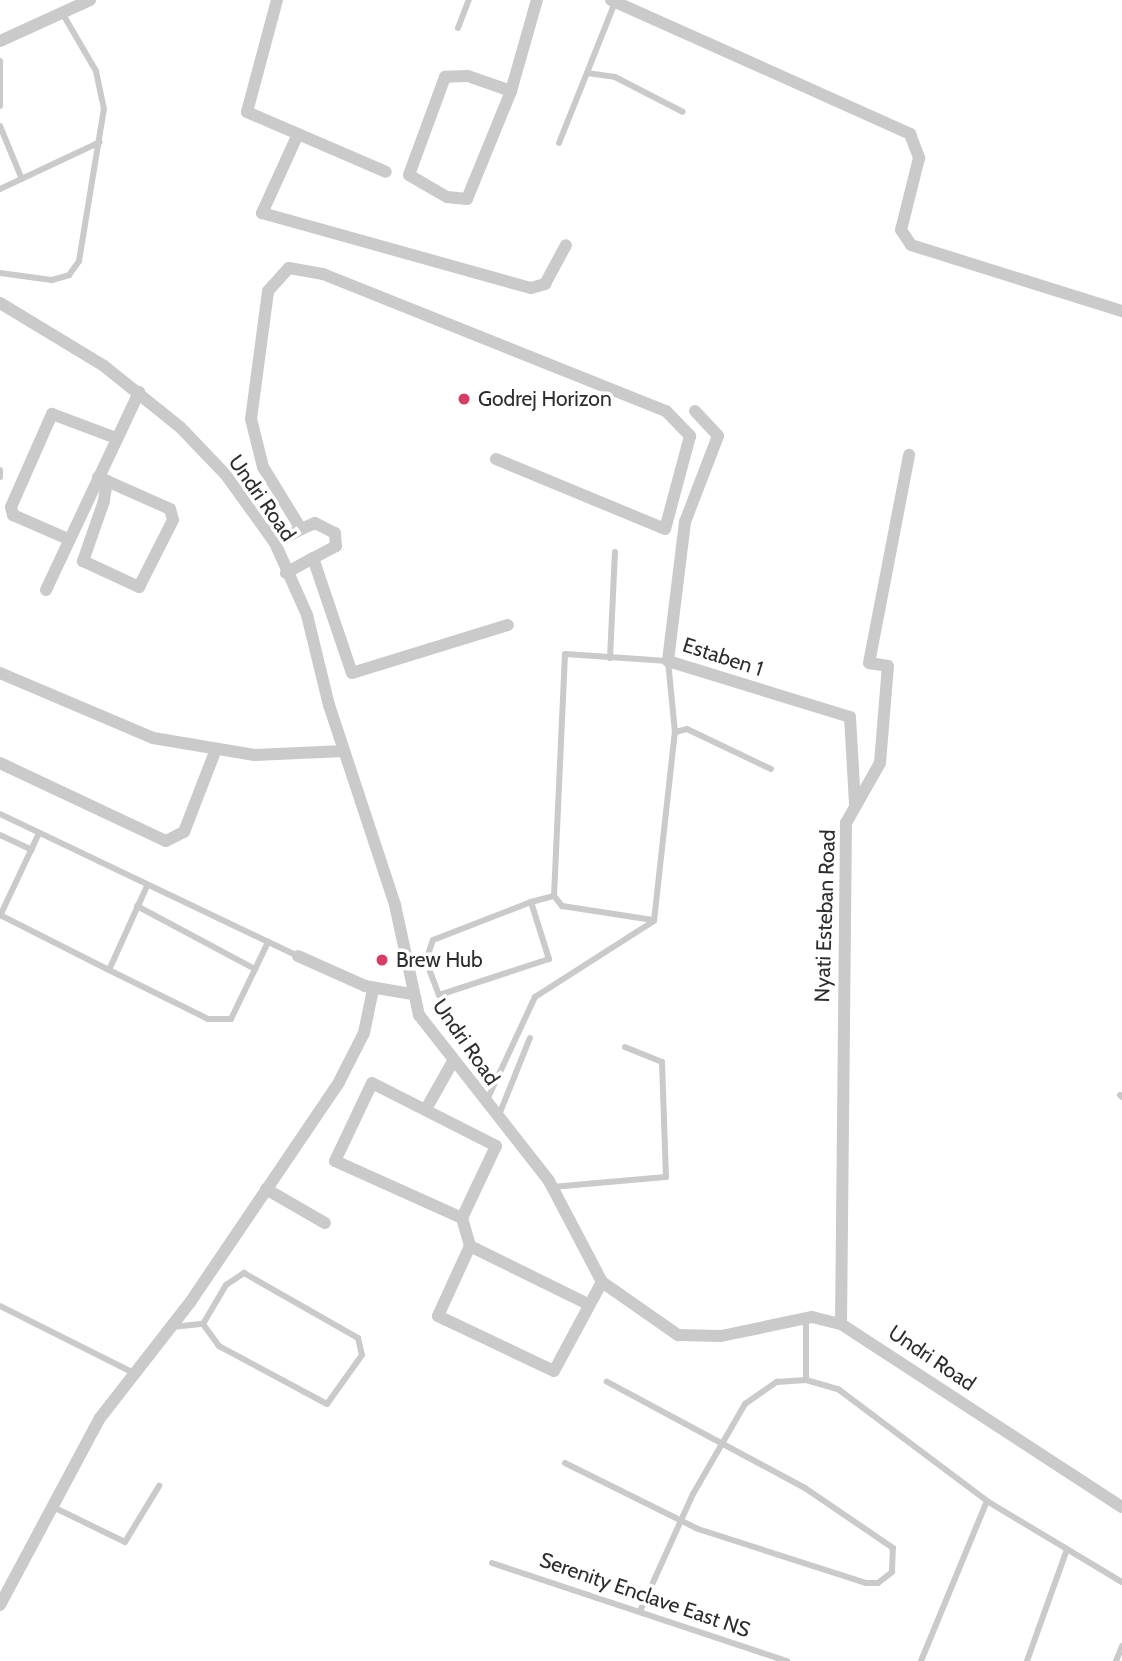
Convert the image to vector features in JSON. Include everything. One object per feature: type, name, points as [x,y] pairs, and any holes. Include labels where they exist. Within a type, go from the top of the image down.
[{"type":"street","points":[[0,41],[64,16],[90,0]]},
{"type":"street","points":[[277,0],[247,112],[386,172]]},
{"type":"street","points":[[511,91],[468,76],[445,77],[410,175],[447,197],[467,199],[511,91],[537,0]]},
{"type":"street","points":[[613,1],[910,134],[919,158],[901,230],[911,246],[1122,311]]},
{"type":"street","points":[[298,134],[262,213],[531,288],[545,284],[566,245]]},
{"type":"street","points":[[301,529],[262,467],[251,419],[268,291],[289,268],[323,274],[666,411],[690,436],[665,529],[496,459]]},
{"type":"street","name":"Undri Road","points":[[0,303],[139,392],[226,475],[275,543],[286,573],[307,615],[344,751],[395,905],[412,995],[453,1061],[552,1187],[602,1282],[678,1335],[721,1336],[806,1318],[841,1324],[1122,1507]]},
{"type":"street","points":[[102,479],[170,509],[173,520],[139,587],[81,555],[102,479],[116,438],[139,392]]},
{"type":"street","name":"Estaben 1","points":[[695,411],[718,436],[685,522],[668,661],[850,717],[854,809]]},
{"type":"street","points":[[68,539],[13,515],[12,507],[52,414],[116,438]]},
{"type":"street","name":"Nyati Esteban Road","points":[[841,1324],[846,823],[880,763],[888,666],[869,663],[909,455]]},
{"type":"street","points":[[46,590],[68,539],[102,479]]},
{"type":"street","points":[[275,543],[315,523],[335,533],[336,546],[286,573]]},
{"type":"street","points":[[313,558],[352,673],[508,625]]},
{"type":"street","points":[[0,673],[153,738],[284,757],[344,751]]},
{"type":"street","points":[[0,763],[166,841],[184,832],[216,749]]},
{"type":"street","points":[[298,956],[373,989],[412,995]]},
{"type":"street","points":[[0,1605],[51,1506],[132,1372],[170,1327],[339,1082],[364,1033],[373,989]]},
{"type":"street","points":[[426,1110],[453,1061]]},
{"type":"street","points":[[462,1218],[335,1161],[372,1083],[496,1146],[462,1218],[470,1246],[438,1316],[554,1371],[602,1282]]},
{"type":"street","points":[[266,1189],[325,1223]]},
{"type":"street","points":[[470,1246],[588,1304]]},
{"type":"lane","points":[[458,29],[469,0]]},
{"type":"lane","points":[[559,143],[613,1]]},
{"type":"lane","points":[[0,273],[52,280],[75,269],[100,142],[103,88],[64,16]]},
{"type":"lane","points":[[0,61],[0,106]]},
{"type":"lane","points":[[587,73],[615,77],[682,112]]},
{"type":"lane","points":[[0,125],[21,177]]},
{"type":"lane","points":[[0,189],[100,142]]},
{"type":"lane","points":[[0,470],[0,477]]},
{"type":"lane","points":[[610,658],[615,552]]},
{"type":"lane","points":[[565,654],[668,661],[676,732],[654,920],[562,906],[554,896],[565,654]]},
{"type":"lane","points":[[676,732],[687,729],[771,769]]},
{"type":"lane","points":[[0,814],[298,956]]},
{"type":"lane","points":[[39,833],[0,916],[109,971],[224,1022],[268,942]]},
{"type":"lane","points":[[0,835],[32,850]]},
{"type":"lane","points":[[109,971],[147,886]]},
{"type":"lane","points":[[531,902],[549,959],[439,995],[426,961],[433,940],[531,902],[554,896]]},
{"type":"lane","points":[[137,906],[255,969]]},
{"type":"lane","points":[[486,1103],[535,997],[654,920]]},
{"type":"lane","points":[[498,1116],[530,1038]]},
{"type":"lane","points":[[552,1187],[666,1177],[662,1062],[625,1047]]},
{"type":"lane","points":[[244,1273],[358,1338],[362,1355],[327,1404],[219,1346],[203,1324],[226,1285],[244,1273]]},
{"type":"lane","points":[[0,1306],[132,1372]]},
{"type":"lane","points":[[806,1318],[806,1380]]},
{"type":"lane","points":[[170,1327],[203,1324]]},
{"type":"lane","points":[[641,1609],[722,1439],[745,1404],[777,1382],[806,1380],[838,1390],[987,1501],[1122,1582]]},
{"type":"lane","points":[[565,1463],[681,1522],[866,1583],[878,1583],[892,1572],[893,1548],[722,1439],[607,1382]]},
{"type":"lane","points":[[51,1506],[125,1542],[159,1486]]},
{"type":"lane","points":[[921,1661],[987,1501]]},
{"type":"lane","points":[[1027,1661],[1067,1549]]},
{"type":"lane","name":"Serenity Enclave East NS","points":[[492,1563],[641,1609],[787,1661]]},
{"type":"lane","points":[[1116,1661],[1122,1646]]},
{"type":"place","name":"Godrej Horizon","points":[[464,399]]},
{"type":"place","name":"Brew Hub","points":[[382,960]]}]
